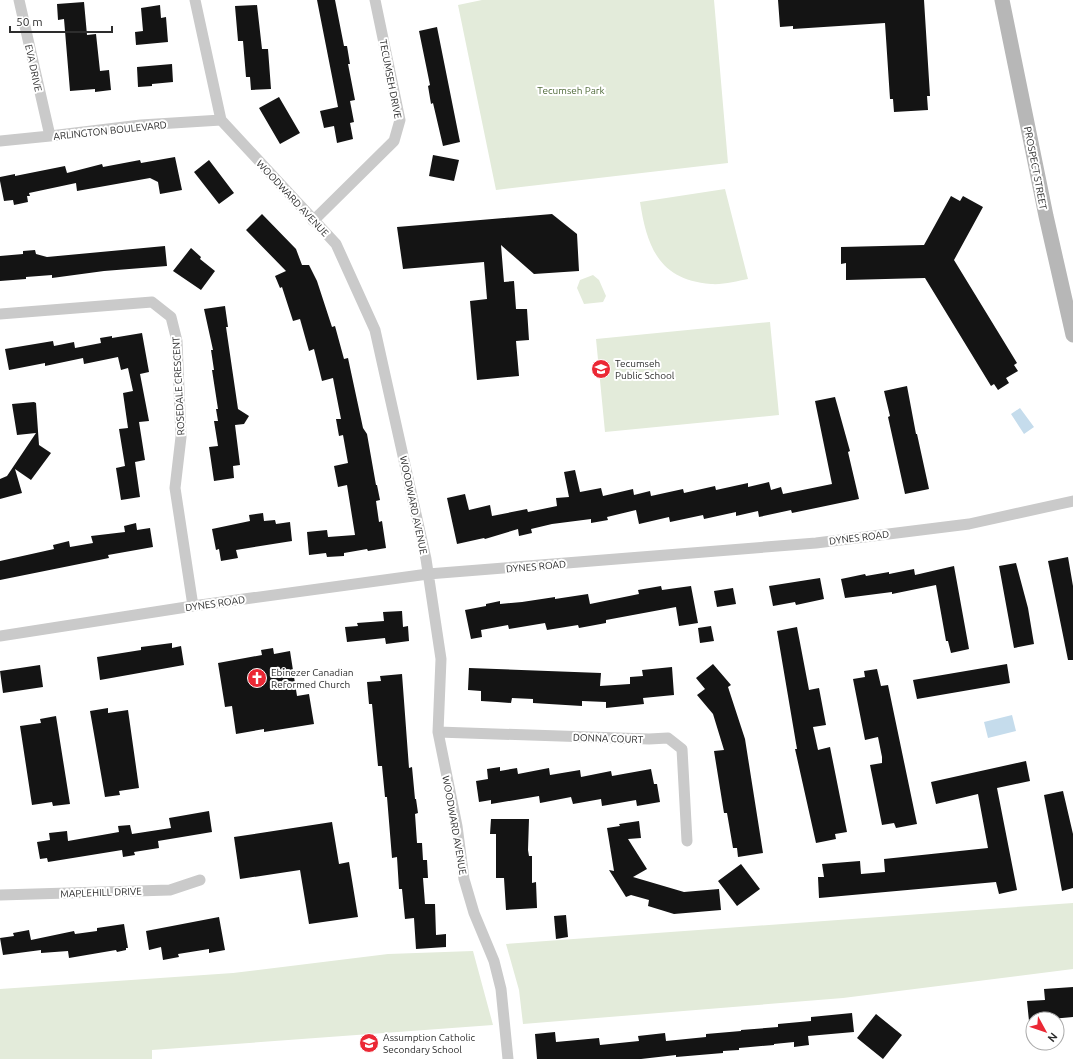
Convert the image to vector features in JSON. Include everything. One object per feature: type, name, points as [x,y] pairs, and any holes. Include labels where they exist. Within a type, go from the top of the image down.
[{"type":"street","name":"EVA DRIVE","points":[[20,0],[50,136]]},
{"type":"street","points":[[195,0],[221,120]]},
{"type":"street","name":"TECUMSEH DRIVE","points":[[313,220],[394,141],[400,120],[375,0]]},
{"type":"street","name":"PROSPECT STREET","points":[[1002,0],[1046,216],[1073,335]]},
{"type":"street","name":"ARLINGTON BOULEVARD","points":[[0,141],[141,124],[221,120]]},
{"type":"street","name":"WOODWARD AVENUE","points":[[221,120],[336,244],[375,330],[428,574],[441,659],[438,732],[457,826],[464,879],[474,913],[494,961],[501,989],[508,1059]]},
{"type":"street","name":"ROSEDALE CRESCENT","points":[[0,314],[152,302],[171,317],[177,341],[181,437],[175,488],[192,606]]},
{"type":"street","name":"DYNES ROAD","points":[[0,636],[192,606],[428,574],[816,543],[969,524],[1073,501]]},
{"type":"street","name":"DONNA COURT","points":[[438,732],[649,739],[668,738],[682,749],[687,841]]},
{"type":"street","name":"MAPLEHILL DRIVE","points":[[0,895],[170,890],[200,880]]},
{"type":"green space","name":"Tecumseh Park","points":[[482,0],[714,0],[728,163],[496,190],[458,5]]},
{"type":"green space","points":[[725,189],[748,279],[711,284],[693,281],[679,276],[668,268],[652,247],[643,218],[640,202]]},
{"type":"green space","points":[[593,275],[599,280],[606,296],[603,302],[584,304],[577,288],[580,280]]},
{"type":"green space","points":[[770,322],[779,415],[605,432],[596,339]]},
{"type":"green space","points":[[1073,903],[1073,969],[843,998],[523,1024],[519,990],[506,944]]},
{"type":"green space","points":[[473,951],[493,1025],[152,1050],[152,1059],[0,1059],[0,989],[233,973],[388,954]]},
{"type":"water","points":[[1020,408],[1034,427],[1024,434],[1011,414]]},
{"type":"water","points":[[1012,715],[1016,731],[988,738],[984,722]]},
{"type":"building","points":[[317,0],[335,0],[344,46],[347,46],[350,64],[348,64],[355,100],[350,101],[354,122],[350,123],[353,139],[337,143],[334,126],[324,128],[320,111],[338,107]]},
{"type":"building","points":[[778,0],[924,0],[930,96],[927,96],[928,110],[894,112],[893,99],[890,99],[885,23],[793,29],[793,26],[780,27]]},
{"type":"building","points":[[84,2],[87,35],[96,34],[100,71],[109,70],[111,90],[95,92],[95,89],[70,91],[64,19],[58,20],[57,4]]},
{"type":"building","points":[[160,5],[161,18],[166,17],[168,42],[136,45],[135,32],[143,31],[141,8]]},
{"type":"building","points":[[257,5],[262,49],[268,49],[271,89],[251,90],[250,77],[246,77],[243,41],[238,41],[235,6]]},
{"type":"building","points":[[437,27],[460,142],[443,146],[433,103],[431,104],[428,86],[430,85],[419,31]]},
{"type":"building","points":[[172,64],[173,82],[138,87],[137,67]]},
{"type":"building","points":[[279,97],[300,133],[280,144],[259,108]]},
{"type":"building","points":[[433,155],[459,160],[454,181],[429,176]]},
{"type":"building","points":[[175,157],[182,190],[160,194],[158,182],[150,178],[77,191],[76,183],[29,193],[30,196],[27,196],[28,202],[14,205],[13,200],[4,201],[0,181],[0,177],[15,174],[15,176],[65,166],[67,173],[102,164],[103,167],[140,160],[141,163]]},
{"type":"building","points":[[209,160],[234,193],[219,204],[194,172]]},
{"type":"building","points":[[951,196],[960,201],[963,196],[983,207],[954,260],[1017,363],[1014,365],[1018,371],[1006,378],[1009,383],[998,390],[994,384],[991,386],[925,278],[846,280],[846,263],[841,264],[841,247],[924,245]]},
{"type":"building","points":[[262,214],[296,249],[302,265],[309,265],[317,281],[332,327],[335,326],[344,359],[348,358],[363,428],[367,434],[380,500],[376,501],[379,522],[382,521],[386,548],[368,551],[367,549],[344,553],[344,556],[327,557],[326,553],[309,555],[307,532],[327,530],[328,537],[355,535],[347,485],[338,487],[334,466],[348,463],[343,435],[339,436],[336,419],[341,419],[333,378],[322,381],[314,349],[309,351],[300,319],[293,321],[282,287],[280,288],[275,276],[286,271],[246,230]]},
{"type":"building","points":[[552,214],[577,234],[579,271],[534,274],[501,245],[504,282],[514,281],[516,309],[527,309],[529,340],[516,341],[519,376],[477,380],[470,301],[487,299],[484,262],[403,269],[397,227]]},
{"type":"building","points":[[165,246],[167,266],[104,271],[52,278],[52,275],[0,281],[0,256],[23,254],[23,251],[35,250],[36,254],[47,257]]},
{"type":"building","points":[[191,248],[201,257],[200,259],[215,271],[201,290],[173,271]]},
{"type":"building","points":[[225,306],[228,327],[226,327],[238,409],[249,416],[244,424],[235,425],[240,465],[233,466],[234,478],[214,481],[209,447],[218,446],[214,421],[218,421],[216,409],[218,409],[212,370],[214,370],[211,350],[213,350],[204,309]]},
{"type":"building","points":[[142,333],[149,372],[140,374],[149,421],[139,422],[145,460],[135,462],[140,497],[121,500],[116,468],[125,466],[119,429],[128,428],[123,393],[133,391],[128,368],[121,370],[118,357],[84,364],[83,358],[45,366],[45,363],[9,370],[5,349],[53,341],[54,346],[74,342],[75,348],[101,343],[100,338],[112,336],[112,338]]},
{"type":"building","points":[[907,386],[916,434],[929,489],[905,494],[888,417],[890,416],[884,391]]},
{"type":"building","points":[[835,397],[850,451],[848,452],[859,499],[792,513],[791,510],[759,517],[758,511],[736,516],[736,512],[704,519],[703,515],[670,522],[669,517],[639,524],[636,510],[607,517],[608,520],[591,523],[591,519],[552,524],[531,529],[532,533],[519,536],[518,529],[485,539],[457,544],[447,498],[465,494],[469,510],[490,505],[492,516],[527,509],[528,512],[557,506],[556,498],[569,497],[564,472],[575,470],[580,492],[601,488],[603,496],[633,489],[634,495],[650,491],[651,496],[683,489],[684,493],[715,486],[716,490],[748,483],[748,487],[769,482],[771,490],[781,487],[783,494],[832,484],[815,401]]},
{"type":"building","points":[[36,403],[39,445],[51,453],[31,480],[15,469],[22,493],[0,499],[0,479],[7,476],[36,433],[17,435],[12,404]]},
{"type":"building","points":[[263,513],[264,521],[275,520],[276,524],[290,522],[292,541],[236,550],[238,558],[221,561],[219,549],[216,550],[212,529],[250,521],[249,515]]},
{"type":"building","points":[[136,523],[137,530],[150,528],[153,547],[108,555],[109,558],[0,580],[0,561],[54,549],[53,545],[69,541],[70,547],[93,543],[91,536],[125,532],[124,526]]},
{"type":"building","points":[[1068,557],[1073,586],[1073,660],[1068,660],[1048,561]]},
{"type":"building","points":[[1016,563],[1028,608],[1034,644],[1014,648],[999,566]]},
{"type":"building","points":[[954,566],[969,649],[951,653],[948,641],[946,641],[936,585],[892,594],[892,592],[845,598],[841,579],[865,574],[866,576],[889,572],[889,574],[914,569],[915,575]]},
{"type":"building","points":[[820,578],[824,599],[796,605],[795,602],[773,606],[769,586]]},
{"type":"building","points":[[661,586],[662,590],[691,586],[698,623],[679,626],[676,607],[606,620],[606,623],[579,628],[578,625],[547,630],[545,623],[509,629],[508,625],[481,630],[482,637],[471,639],[465,610],[486,606],[486,604],[500,601],[500,604],[555,597],[555,599],[588,594],[590,604],[639,594],[638,590]]},
{"type":"building","points":[[733,588],[736,604],[717,607],[714,591]]},
{"type":"building","points":[[402,611],[403,627],[408,626],[409,641],[386,644],[385,638],[347,642],[345,627],[358,626],[357,623],[384,621],[383,612]]},
{"type":"building","points":[[711,626],[714,641],[700,643],[698,628]]},
{"type":"building","points":[[797,627],[809,690],[819,688],[826,725],[813,727],[818,750],[830,747],[847,832],[835,834],[836,839],[816,843],[795,749],[797,749],[777,631]]},
{"type":"building","points":[[172,643],[172,648],[181,646],[184,665],[100,680],[97,657],[141,650],[141,647]]},
{"type":"building","name":"Ebinezer Canadian Reformed Church","points":[[273,648],[274,654],[290,651],[297,696],[309,694],[314,724],[264,732],[264,729],[236,734],[232,706],[225,707],[218,663],[262,655],[261,650]]},
{"type":"building","points":[[713,664],[731,685],[728,687],[745,739],[763,853],[738,857],[737,848],[733,848],[727,813],[724,813],[714,751],[724,750],[713,714],[697,695],[705,689],[696,678]]},
{"type":"building","points":[[1007,664],[1010,683],[917,699],[913,680]]},
{"type":"building","points":[[40,665],[43,687],[3,693],[0,671]]},
{"type":"building","points":[[672,667],[674,695],[643,698],[644,704],[606,708],[606,702],[582,701],[582,706],[533,703],[533,699],[512,698],[511,703],[481,701],[481,691],[468,690],[469,668],[601,673],[600,686],[630,684],[630,677],[643,676],[642,670]]},
{"type":"building","points":[[877,669],[881,686],[888,685],[917,824],[896,828],[894,823],[882,825],[870,765],[882,763],[882,757],[878,737],[865,740],[853,679],[865,677],[864,671]]},
{"type":"building","points":[[402,674],[409,768],[412,767],[418,813],[415,814],[417,843],[422,843],[423,860],[427,860],[428,878],[423,878],[425,904],[435,904],[436,935],[446,934],[446,947],[416,949],[414,918],[405,919],[402,889],[399,889],[397,857],[392,858],[387,797],[385,797],[382,766],[378,766],[372,704],[369,704],[367,682],[381,681],[380,676]]},
{"type":"building","points":[[108,708],[108,713],[128,710],[139,788],[119,791],[120,795],[105,797],[90,711]]},
{"type":"building","points":[[56,716],[70,804],[53,806],[52,802],[32,805],[20,726],[41,723],[40,719]]},
{"type":"building","points":[[1026,761],[1030,781],[997,788],[1017,890],[999,894],[996,882],[819,898],[818,877],[824,877],[822,864],[860,861],[861,874],[885,872],[884,859],[988,848],[978,794],[936,804],[931,782]]},
{"type":"building","points":[[500,767],[500,771],[517,768],[518,774],[549,768],[550,775],[580,770],[581,777],[611,771],[612,776],[651,769],[654,784],[657,784],[660,802],[637,806],[636,800],[602,806],[601,799],[573,804],[571,797],[540,803],[539,796],[491,804],[491,800],[479,802],[476,781],[488,779],[487,769]]},
{"type":"building","points":[[1063,791],[1073,834],[1073,888],[1062,891],[1044,795]]},
{"type":"building","points":[[209,811],[212,832],[158,841],[159,848],[134,852],[135,855],[123,857],[122,850],[48,862],[47,858],[40,859],[37,842],[50,840],[49,833],[67,831],[68,841],[119,832],[118,826],[130,825],[132,834],[171,828],[169,818]]},
{"type":"building","points":[[491,819],[529,819],[528,850],[529,856],[532,856],[532,883],[536,882],[537,908],[506,910],[504,878],[496,878],[496,834],[490,834]]},
{"type":"building","points":[[639,821],[641,838],[628,839],[647,869],[633,877],[684,892],[719,889],[721,910],[674,914],[648,906],[649,900],[631,895],[626,897],[609,870],[614,871],[607,828],[620,826],[619,824]]},
{"type":"building","points":[[332,822],[339,864],[349,862],[358,917],[309,924],[300,870],[240,879],[234,837]]},
{"type":"building","points":[[741,864],[760,889],[737,906],[718,881]]},
{"type":"building","points":[[566,915],[568,937],[556,939],[554,916]]},
{"type":"building","points":[[219,917],[225,950],[209,953],[209,949],[178,954],[179,957],[163,960],[161,947],[149,950],[146,931]]},
{"type":"building","points":[[124,924],[128,948],[126,948],[126,950],[117,952],[116,950],[69,958],[68,951],[41,953],[41,950],[3,955],[0,938],[14,936],[13,933],[29,930],[31,940],[74,931],[75,934],[97,931],[97,928]]},
{"type":"building","points":[[1073,987],[1073,1017],[1065,1018],[1065,1011],[1028,1011],[1027,1001],[1045,1000],[1044,989]]},
{"type":"building","points":[[852,1013],[854,1032],[808,1036],[809,1045],[794,1047],[794,1042],[739,1048],[739,1050],[723,1051],[723,1053],[676,1057],[676,1055],[641,1059],[537,1059],[535,1034],[555,1032],[556,1042],[599,1038],[600,1045],[639,1041],[638,1036],[665,1033],[666,1041],[706,1037],[706,1034],[778,1027],[778,1024],[811,1021],[811,1017]]},
{"type":"building","points":[[876,1014],[902,1035],[883,1059],[857,1038]]},
{"type":"place","name":"Tecumseh Public School","points":[[601,369]]},
{"type":"place","name":"Ebinezer Canadian Reformed Church","points":[[257,678]]},
{"type":"place","name":"Assumption Catholic Secondary School","points":[[369,1043]]}]
